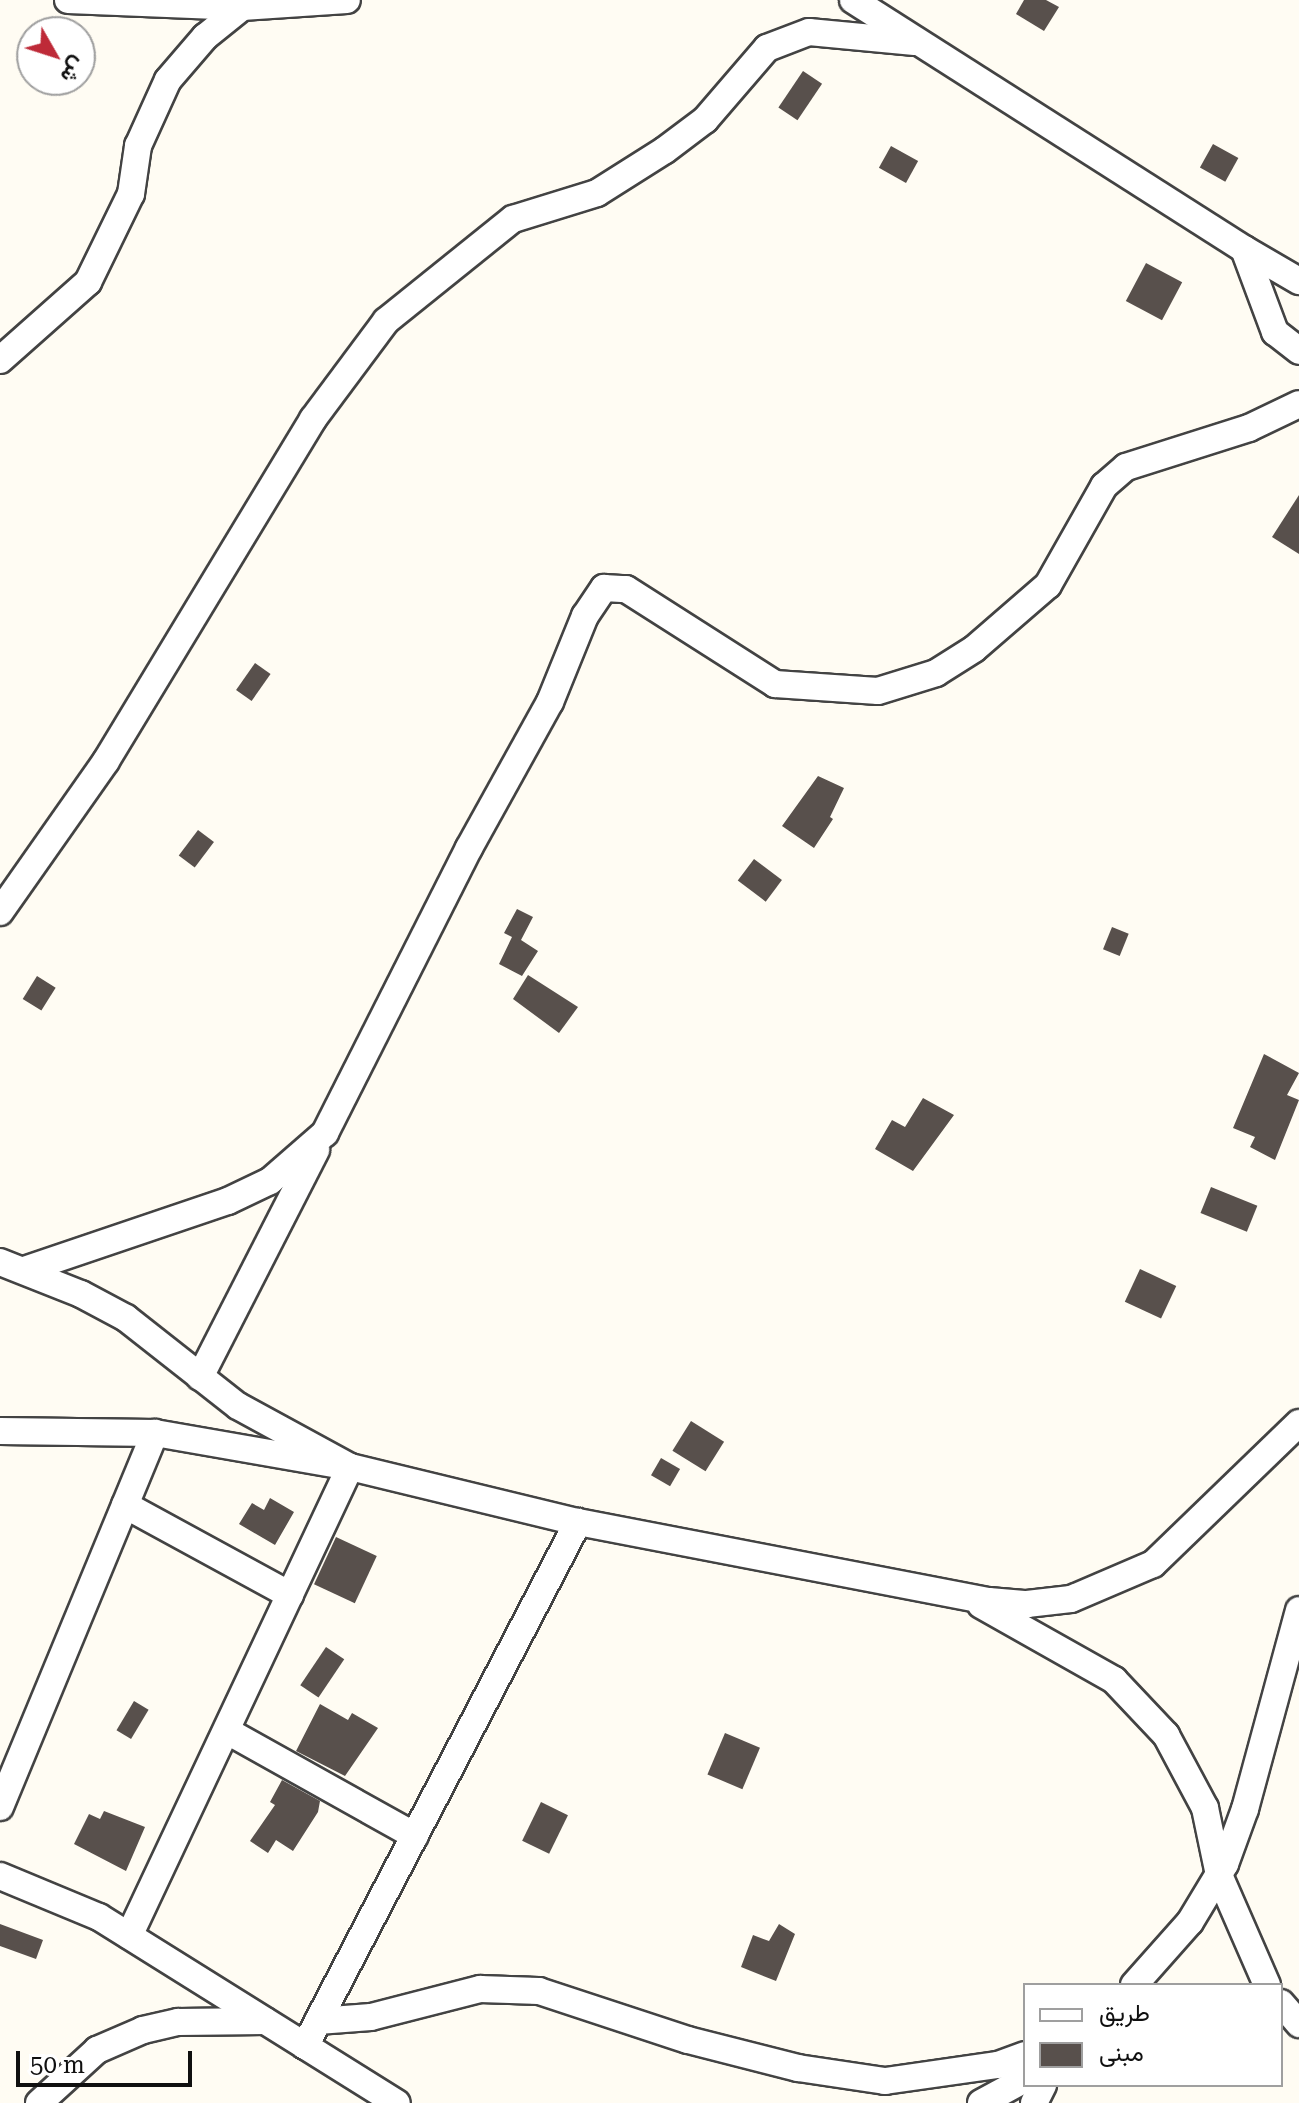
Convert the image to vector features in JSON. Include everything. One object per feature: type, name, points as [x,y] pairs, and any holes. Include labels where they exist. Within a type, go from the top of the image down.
[{"type":"street","points":[[68,0],[242,7],[347,0]]},
{"type":"street","points":[[853,0],[915,42],[1299,281]]},
{"type":"street","points":[[0,360],[88,282],[131,194],[138,146],[168,80],[205,37],[242,7]]},
{"type":"street","points":[[0,912],[106,761],[313,419],[386,321],[513,219],[597,193],[665,150],[705,120],[767,48],[809,32],[915,42]]},
{"type":"street","points":[[1244,249],[1275,332],[1299,351]]},
{"type":"street","points":[[200,1377],[469,848],[550,702],[585,616],[604,588],[626,589],[775,684],[878,691],[936,673],[974,649],[1048,585],[1104,486],[1126,467],[1249,428],[1299,404]]},
{"type":"street","points":[[27,1269],[228,1201],[270,1181],[325,1133]]},
{"type":"street","points":[[0,1262],[27,1269],[126,1318],[238,1406],[350,1467]]},
{"type":"street","points":[[0,1431],[155,1433],[350,1467],[578,1522],[964,1596],[1027,1604],[1071,1599],[1141,1571],[1191,1533],[1299,1423]]},
{"type":"street","points":[[0,1807],[155,1433]]},
{"type":"street","points":[[129,1936],[229,1732],[350,1467]]},
{"type":"street","points":[[125,1505],[290,1595]]},
{"type":"street","points":[[305,2046],[578,1522]]},
{"type":"street","points":[[964,1596],[1114,1680],[1166,1735],[1205,1808],[1219,1875],[1266,1983]]},
{"type":"street","points":[[1136,1983],[1190,1922],[1219,1875],[1245,1809],[1299,1610]]},
{"type":"street","points":[[229,1732],[415,1836]]},
{"type":"street","points":[[0,1876],[64,1899],[129,1936],[305,2046],[366,2095],[397,2103]]},
{"type":"street","points":[[318,2021],[371,2017],[480,1989],[539,1991],[688,2040],[798,2068],[885,2081],[998,2065],[1023,2056]]},
{"type":"street","points":[[39,2103],[97,2050],[143,2030],[178,2022],[265,2021]]},
{"type":"street","points":[[981,2103],[1023,2080]]},
{"type":"building","points":[[1024,0],[1046,0],[1059,7],[1044,31],[1016,14]]},
{"type":"building","points":[[803,71],[822,84],[797,120],[778,107]]},
{"type":"building","points":[[1213,144],[1238,158],[1225,182],[1200,168]]},
{"type":"building","points":[[891,146],[918,161],[906,183],[879,168]]},
{"type":"building","points":[[1146,263],[1182,282],[1162,320],[1126,301]]},
{"type":"building","points":[[1299,495],[1299,554],[1272,537]]},
{"type":"building","points":[[255,663],[271,674],[252,701],[236,690]]},
{"type":"building","points":[[818,776],[844,788],[830,817],[833,819],[814,848],[782,826]]},
{"type":"building","points":[[198,830],[214,842],[195,868],[179,856]]},
{"type":"building","points":[[754,859],[782,880],[766,902],[738,881]]},
{"type":"building","points":[[517,909],[533,917],[521,940],[538,951],[522,976],[499,964],[512,937],[504,933]]},
{"type":"building","points":[[1112,927],[1129,934],[1120,956],[1103,949]]},
{"type":"building","points":[[528,975],[578,1007],[559,1033],[513,999]]},
{"type":"building","points":[[37,976],[56,988],[41,1011],[23,999]]},
{"type":"building","points":[[1264,1054],[1299,1073],[1287,1095],[1299,1100],[1275,1160],[1250,1147],[1255,1137],[1233,1128]]},
{"type":"building","points":[[923,1098],[954,1115],[913,1171],[875,1149],[892,1120],[905,1127]]},
{"type":"building","points":[[1211,1187],[1257,1206],[1247,1232],[1201,1213]]},
{"type":"building","points":[[1140,1269],[1176,1286],[1161,1319],[1125,1302]]},
{"type":"building","points":[[691,1421],[724,1442],[706,1471],[672,1451]]},
{"type":"building","points":[[661,1458],[680,1469],[670,1486],[651,1475]]},
{"type":"building","points":[[270,1498],[294,1512],[275,1545],[239,1524],[252,1503],[264,1510]]},
{"type":"building","points":[[336,1537],[377,1556],[355,1603],[314,1584]]},
{"type":"building","points":[[326,1647],[344,1659],[319,1697],[300,1685]]},
{"type":"building","points":[[134,1701],[149,1710],[131,1739],[116,1730]]},
{"type":"building","points":[[320,1704],[348,1720],[352,1713],[378,1728],[345,1776],[296,1751]]},
{"type":"building","points":[[725,1733],[760,1748],[742,1789],[707,1774]]},
{"type":"building","points":[[282,1780],[320,1801],[318,1812],[293,1851],[276,1840],[268,1853],[250,1841],[275,1805],[270,1802]]},
{"type":"building","points":[[541,1802],[568,1815],[549,1854],[522,1841]]},
{"type":"building","points":[[104,1811],[145,1827],[126,1871],[74,1844],[89,1814],[100,1819]]},
{"type":"building","points":[[0,1924],[43,1940],[36,1959],[0,1946]]},
{"type":"building","points":[[779,1924],[795,1934],[776,1981],[741,1967],[753,1935],[769,1941]]}]
